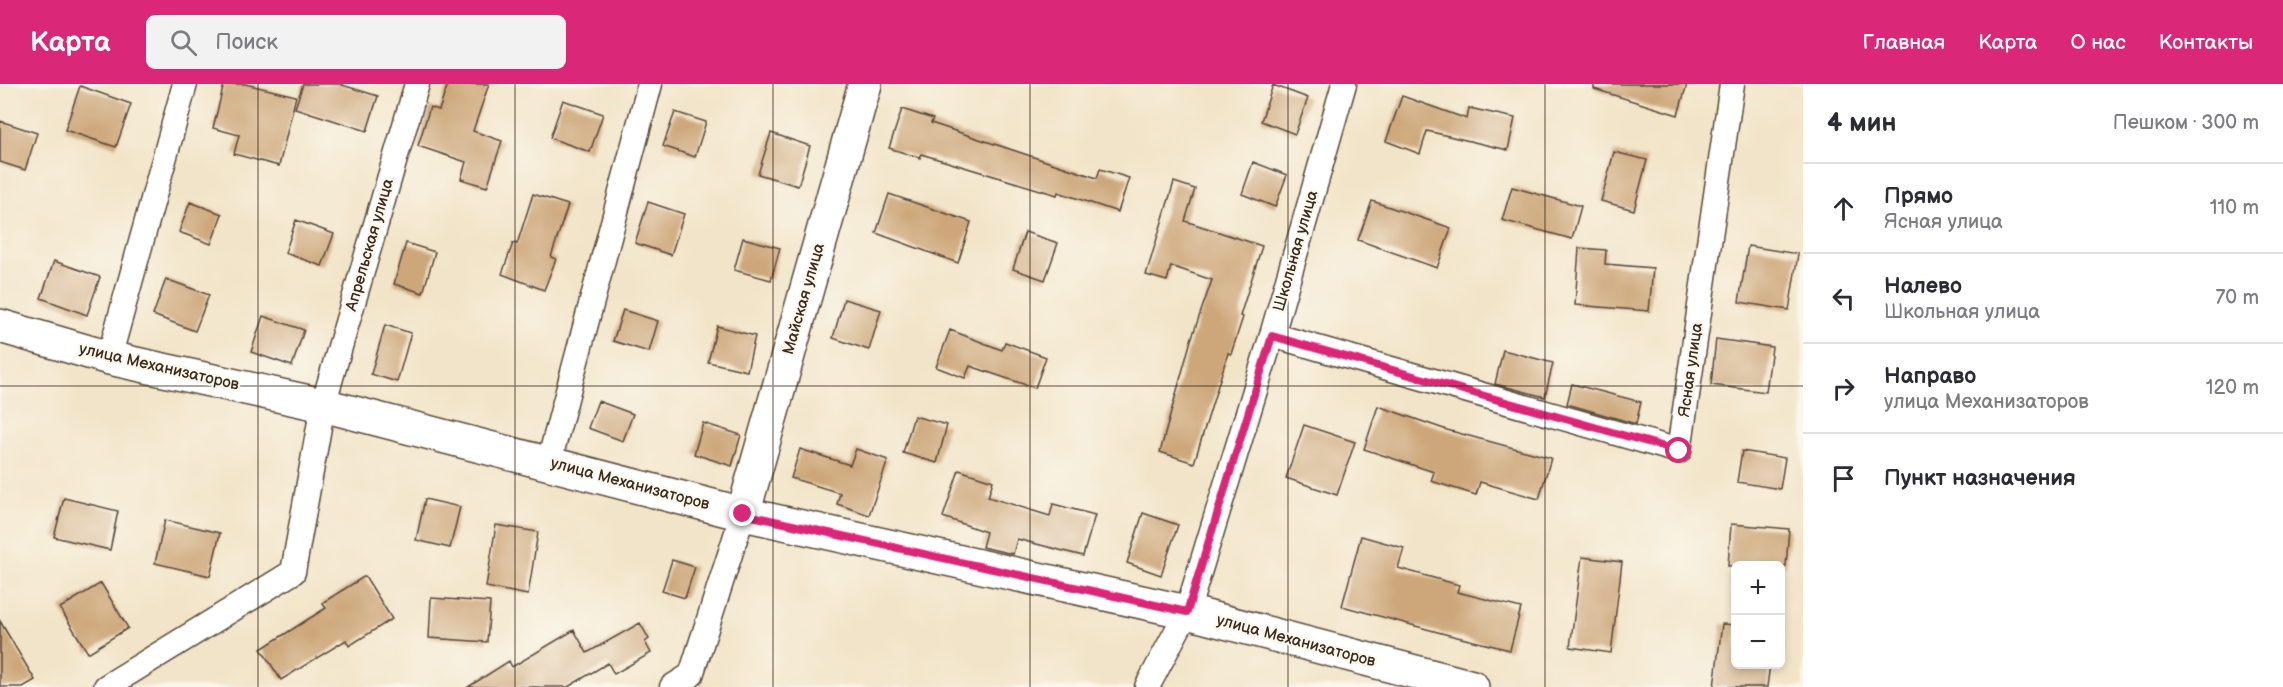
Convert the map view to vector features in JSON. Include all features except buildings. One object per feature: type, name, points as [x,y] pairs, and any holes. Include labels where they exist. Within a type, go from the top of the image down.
[{"type":"street","points":[[109,358],[185,84]]},
{"type":"street","name":"Апрельская улица","points":[[106,687],[293,572],[323,405],[417,84]]},
{"type":"street","points":[[549,462],[650,84]]},
{"type":"street","name":"Майская улица","points":[[743,514],[865,84]]},
{"type":"street","name":"Школьная улица","points":[[1146,687],[1187,612],[1272,336],[1344,84]]},
{"type":"street","name":"Ясная улица","points":[[1272,336],[1679,451],[1732,84]]},
{"type":"street","name":"улица Механизаторов","points":[[0,326],[109,358],[323,405],[743,514],[1187,612],[1472,687]]},
{"type":"street","points":[[672,687],[691,675],[743,514]]},
{"type":"route","points":[[743,514],[1187,612],[1272,336],[1679,451]]}]
